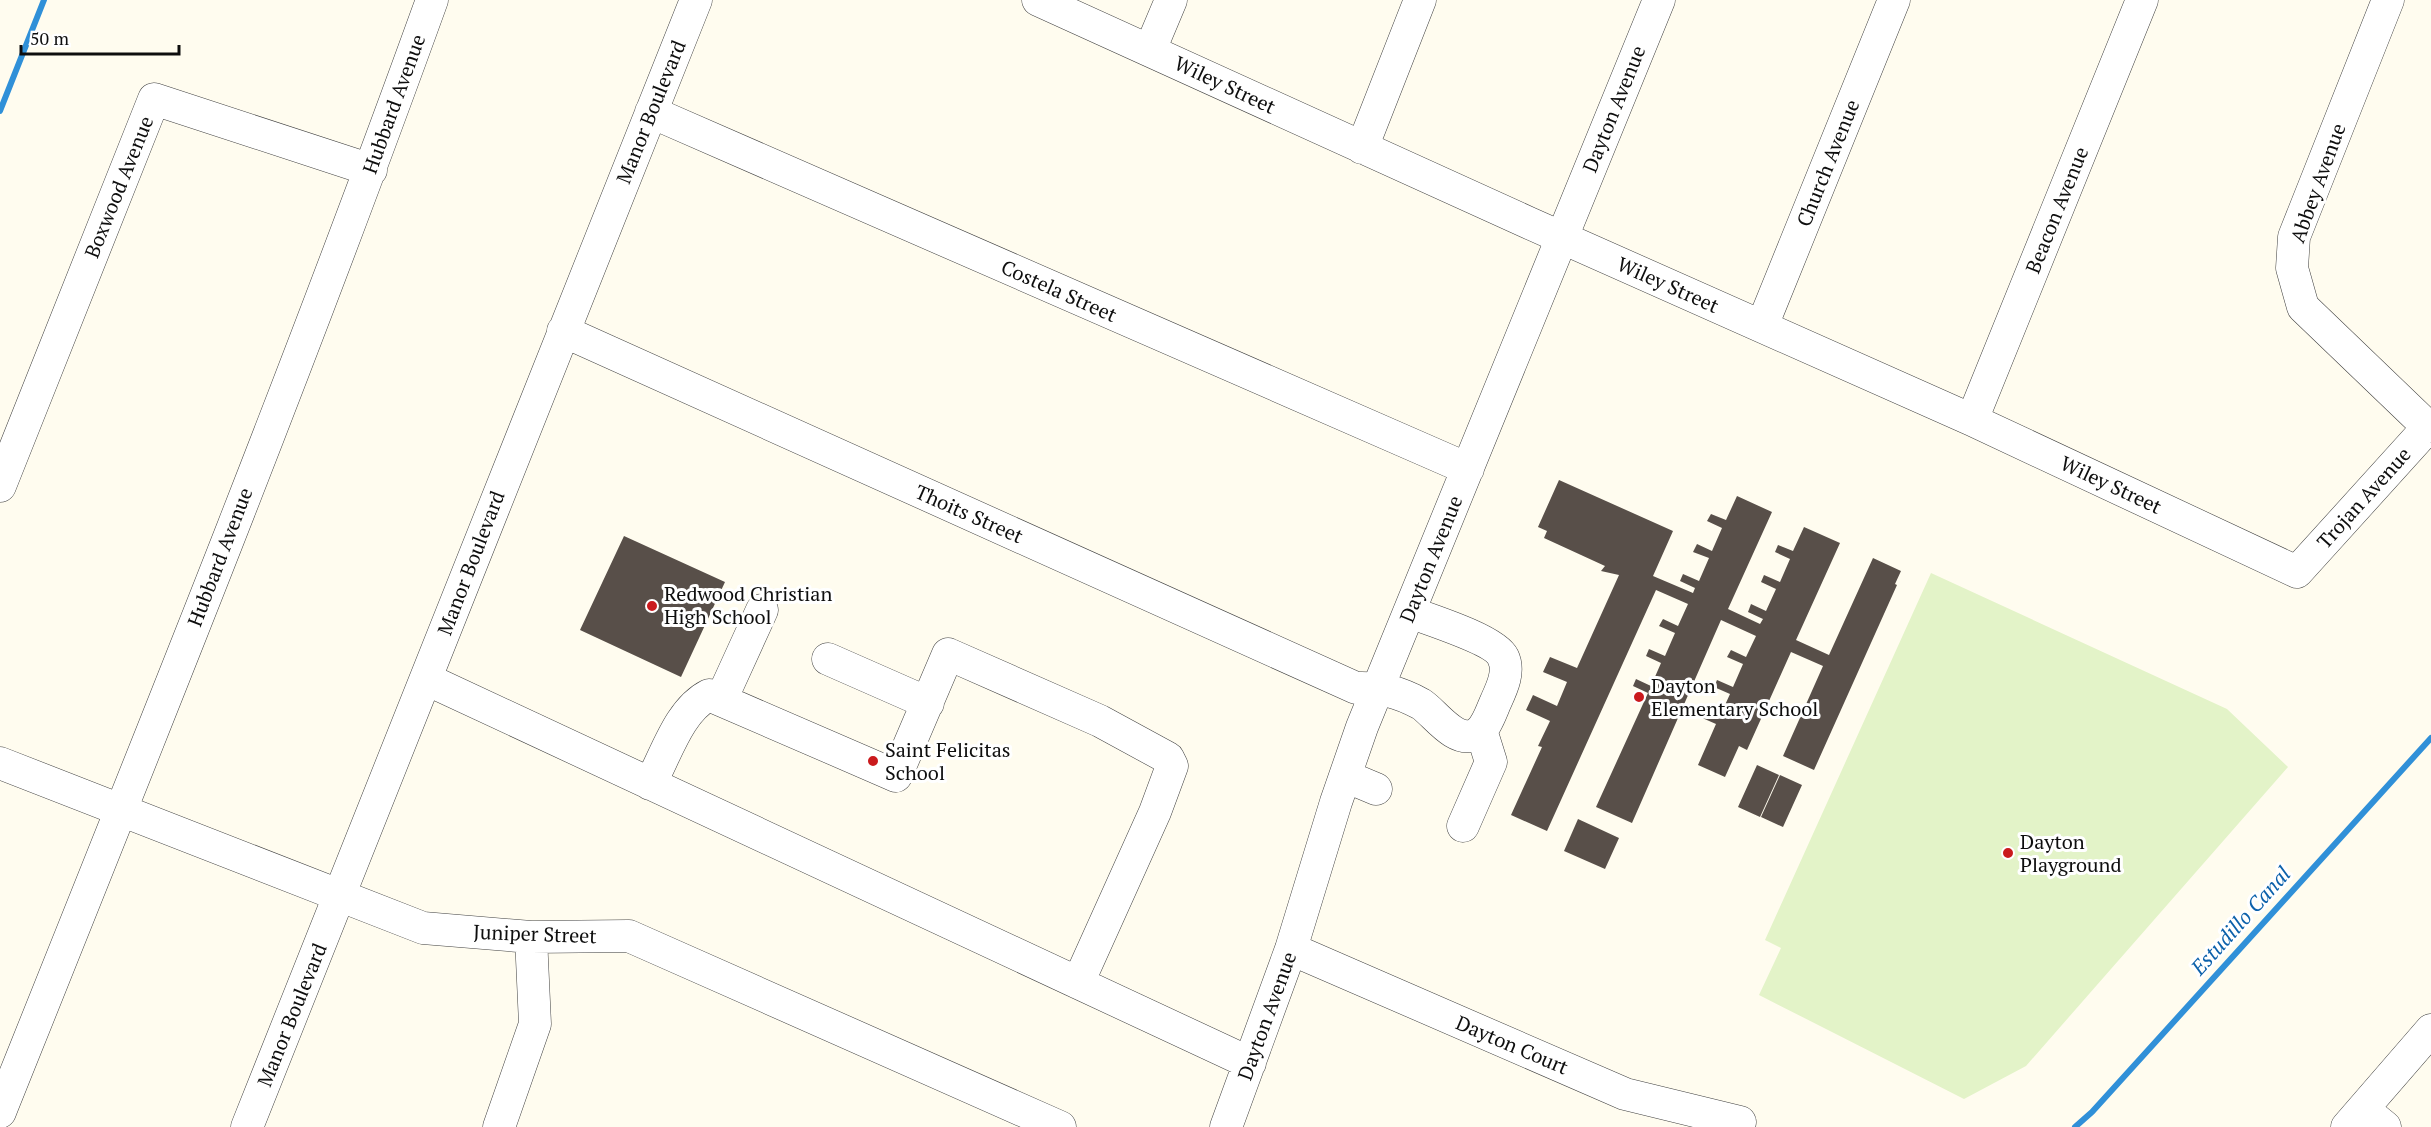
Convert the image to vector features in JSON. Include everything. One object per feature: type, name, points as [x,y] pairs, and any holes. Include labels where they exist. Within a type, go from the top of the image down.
[{"type":"street","name":"Hubbard Avenue","points":[[0,1112],[122,809],[371,170],[432,0]]},
{"type":"street","name":"Manor Boulevard","points":[[247,1127],[696,0]]},
{"type":"street","name":"Wiley Street","points":[[1038,0],[1562,238],[1972,420],[2297,572]]},
{"type":"street","points":[[1150,50],[1171,0]]},
{"type":"street","points":[[1362,148],[1420,0]]},
{"type":"street","name":"Dayton Avenue","points":[[1226,1127],[1291,949],[1300,878],[1345,776],[1377,687],[1659,0]]},
{"type":"street","name":"Church Avenue","points":[[1762,326],[1894,0]]},
{"type":"street","name":"Beacon Avenue","points":[[1972,420],[2142,0]]},
{"type":"street","name":"Abbey Avenue","points":[[2388,0],[2294,237],[2292,268],[2304,307],[2429,425]]},
{"type":"street","name":"Boxwood Avenue","points":[[0,486],[154,99],[371,170]]},
{"type":"street","name":"Costela Street","points":[[651,112],[1468,469]]},
{"type":"street","name":"Thoits Street","points":[[563,331],[1356,687],[1377,687],[1424,705],[1443,725],[1464,735],[1473,736],[1480,730]]},
{"type":"street","name":"Trojan Avenue","points":[[2297,572],[2429,425]]},
{"type":"street","points":[[721,700],[762,610]]},
{"type":"street","points":[[1409,612],[1491,645],[1503,657],[1506,671],[1503,686],[1480,730],[1491,762],[1463,826]]},
{"type":"street","points":[[650,784],[686,714],[698,701],[710,695],[896,776],[948,654],[1100,722],[1168,758],[1172,766],[1155,812],[1078,983]]},
{"type":"street","points":[[828,658],[928,703]]},
{"type":"street","points":[[426,679],[1250,1063]]},
{"type":"street","name":"Juniper Street","points":[[0,763],[423,928],[531,937],[629,936],[1060,1127]]},
{"type":"street","points":[[1345,776],[1376,789]]},
{"type":"street","points":[[499,1127],[535,1024],[531,937]]},
{"type":"street","name":"Dayton Court","points":[[1291,949],[1625,1094],[1740,1122]]},
{"type":"street","points":[[2365,1121],[2431,1029]]},
{"type":"green space","name":"Dayton Playground","points":[[1931,573],[2227,709],[2288,767],[2026,1066],[1964,1099],[1759,995],[1781,948],[1765,940]]},
{"type":"building","points":[[1559,480],[1673,531],[1653,576],[1693,593],[1695,588],[1680,581],[1683,574],[1699,581],[1709,558],[1693,552],[1697,544],[1712,551],[1722,528],[1707,521],[1711,514],[1726,520],[1737,496],[1772,512],[1728,609],[1760,624],[1763,619],[1748,612],[1751,604],[1766,611],[1776,589],[1761,582],[1764,575],[1780,582],[1790,559],[1775,552],[1778,545],[1793,551],[1804,527],[1840,543],[1796,640],[1829,655],[1873,558],[1901,571],[1895,584],[1897,585],[1814,770],[1783,756],[1823,666],[1791,652],[1747,750],[1739,746],[1725,777],[1698,765],[1716,724],[1700,717],[1703,709],[1720,716],[1730,694],[1714,687],[1717,680],[1733,687],[1743,664],[1727,657],[1731,650],[1746,657],[1756,636],[1721,620],[1632,823],[1596,807],[1648,693],[1633,686],[1636,679],[1651,686],[1661,663],[1646,656],[1649,649],[1665,656],[1675,633],[1659,626],[1663,619],[1678,626],[1688,604],[1656,590],[1547,831],[1511,815],[1542,747],[1538,746],[1550,721],[1526,710],[1533,695],[1557,706],[1567,682],[1543,672],[1550,657],[1577,668],[1619,575],[1601,571],[1605,566],[1544,538],[1547,531],[1538,527]]},
{"type":"building","name":"Redwood Christian High School","points":[[624,536],[725,582],[681,677],[580,630]]},
{"type":"building","points":[[1757,765],[1779,775],[1760,817],[1738,807]]},
{"type":"building","points":[[1780,775],[1802,785],[1783,827],[1761,817]]},
{"type":"building","points":[[1578,819],[1619,838],[1605,869],[1564,851]]},
{"type":"waterway","points":[[0,111],[44,0]]},
{"type":"waterway","name":"Estudillo Canal","points":[[2075,1127],[2092,1112],[2431,738]]},
{"type":"place","name":"Redwood Christian High School","points":[[652,606]]},
{"type":"place","name":"Dayton Elementary School","points":[[1639,697]]},
{"type":"place","name":"Saint Felicitas School","points":[[873,761]]},
{"type":"place","name":"Dayton Playground","points":[[2008,853]]}]
